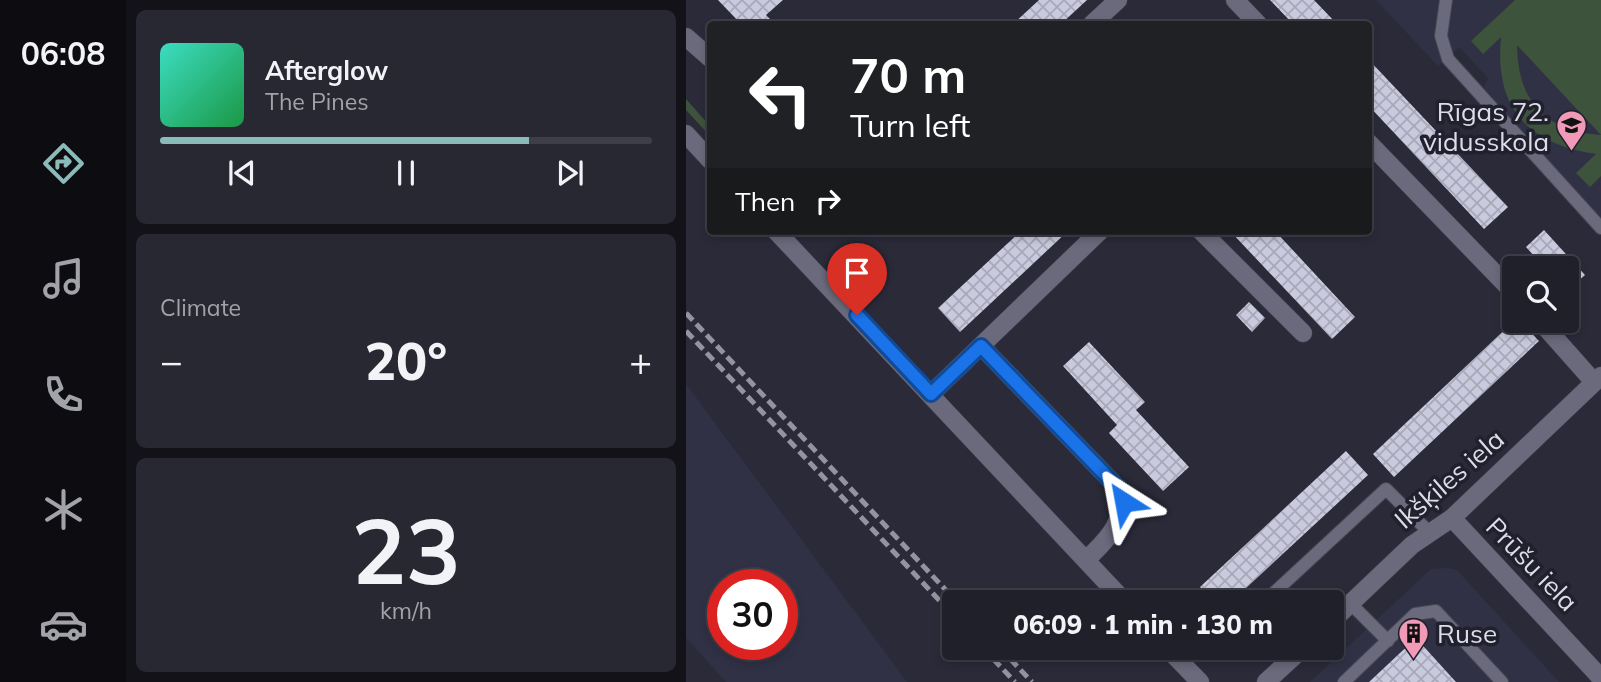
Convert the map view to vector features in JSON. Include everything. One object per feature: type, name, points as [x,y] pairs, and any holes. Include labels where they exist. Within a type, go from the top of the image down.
[{"type":"street","points":[[1095,21],[1118,0]]},
{"type":"street","points":[[1235,0],[1255,21]]},
{"type":"street","points":[[686,37],[707,55]]},
{"type":"street","points":[[686,134],[707,157]]},
{"type":"street","points":[[1372,146],[1502,281]]},
{"type":"street","points":[[780,235],[1114,590]]},
{"type":"street","points":[[931,394],[1096,235]]},
{"type":"street","points":[[1204,235],[1303,334]]},
{"type":"street","points":[[1551,333],[1598,379]]},
{"type":"street","points":[[981,346],[1119,489],[1124,502],[1119,518],[1107,540],[1086,561]]},
{"type":"street","name":"Ikšķiles iela","points":[[1344,609],[1412,545],[1452,518],[1598,379]]},
{"type":"street","name":"Prūšu iela","points":[[1452,518],[1601,677]]},
{"type":"street","points":[[1179,660],[1200,682]]},
{"type":"street","points":[[1266,682],[1287,660]]},
{"type":"lane","points":[[1446,0],[1441,36],[1448,59],[1601,228]]},
{"type":"lane","points":[[1277,590],[1385,489],[1430,533]]},
{"type":"lane","points":[[1350,603],[1388,641]]},
{"type":"lane","points":[[1344,682],[1415,614],[1436,611],[1502,682]]},
{"type":"shaded area","name":"Rīgas 72. vidusskola","points":[[1376,0],[1601,0],[1601,219],[1484,88],[1488,78],[1459,47],[1438,66]]},
{"type":"shaded area","points":[[686,384],[907,682],[726,682],[686,638]]},
{"type":"shaded area","points":[[1431,569],[1457,570],[1559,682],[1310,682],[1334,660],[1344,660],[1344,650]]},
{"type":"green space","name":"Rīgas 72. vidusskola","points":[[1515,0],[1601,0],[1601,135],[1601,176],[1590,187],[1576,173],[1596,154],[1572,149],[1534,131],[1520,118],[1510,103],[1503,84],[1500,62],[1501,37],[1483,54],[1471,41]],"holes":[[[1517,45],[1601,135],[1564,127],[1538,110],[1523,83]]]},
{"type":"green space","points":[[686,99],[707,123],[707,133],[686,110]]},
{"type":"building","points":[[718,0],[783,0],[766,15],[772,21],[738,21]]},
{"type":"building","points":[[1039,0],[1087,0],[1064,21],[1016,21]]},
{"type":"building","points":[[1270,0],[1314,0],[1334,21],[1290,21]]},
{"type":"building","points":[[1372,63],[1508,207],[1484,229],[1372,109]]},
{"type":"building","points":[[1544,230],[1568,256],[1534,256],[1526,247]]},
{"type":"building","points":[[1017,235],[1064,235],[960,332],[938,308]]},
{"type":"building","points":[[1234,235],[1279,235],[1355,317],[1332,339]]},
{"type":"building","points":[[1579,268],[1585,275],[1579,280]]},
{"type":"building","points":[[1249,302],[1265,318],[1252,332],[1236,315]]},
{"type":"building","points":[[1502,332],[1531,333],[1539,341],[1394,477],[1373,454]]},
{"type":"building","points":[[1089,342],[1145,402],[1136,410],[1189,467],[1163,491],[1109,433],[1117,425],[1063,366]]},
{"type":"building","points":[[1346,451],[1368,475],[1244,590],[1203,590],[1200,587]]},
{"type":"building","name":"Ruse","points":[[1416,638],[1456,682],[1369,682]]},
{"type":"railway","points":[[686,313],[946,590]]},
{"type":"railway","points":[[686,331],[942,603]]},
{"type":"railway","points":[[994,660],[1015,682]]},
{"type":"railway","points":[[1011,660],[1032,682]]},
{"type":"place","name":"Rīgas 72. vidusskola","points":[[1572,153]]},
{"type":"place","name":"Ruse","points":[[1414,660]]},
{"type":"route","points":[[857,315],[931,394],[981,346],[1119,489],[1124,502]]}]
